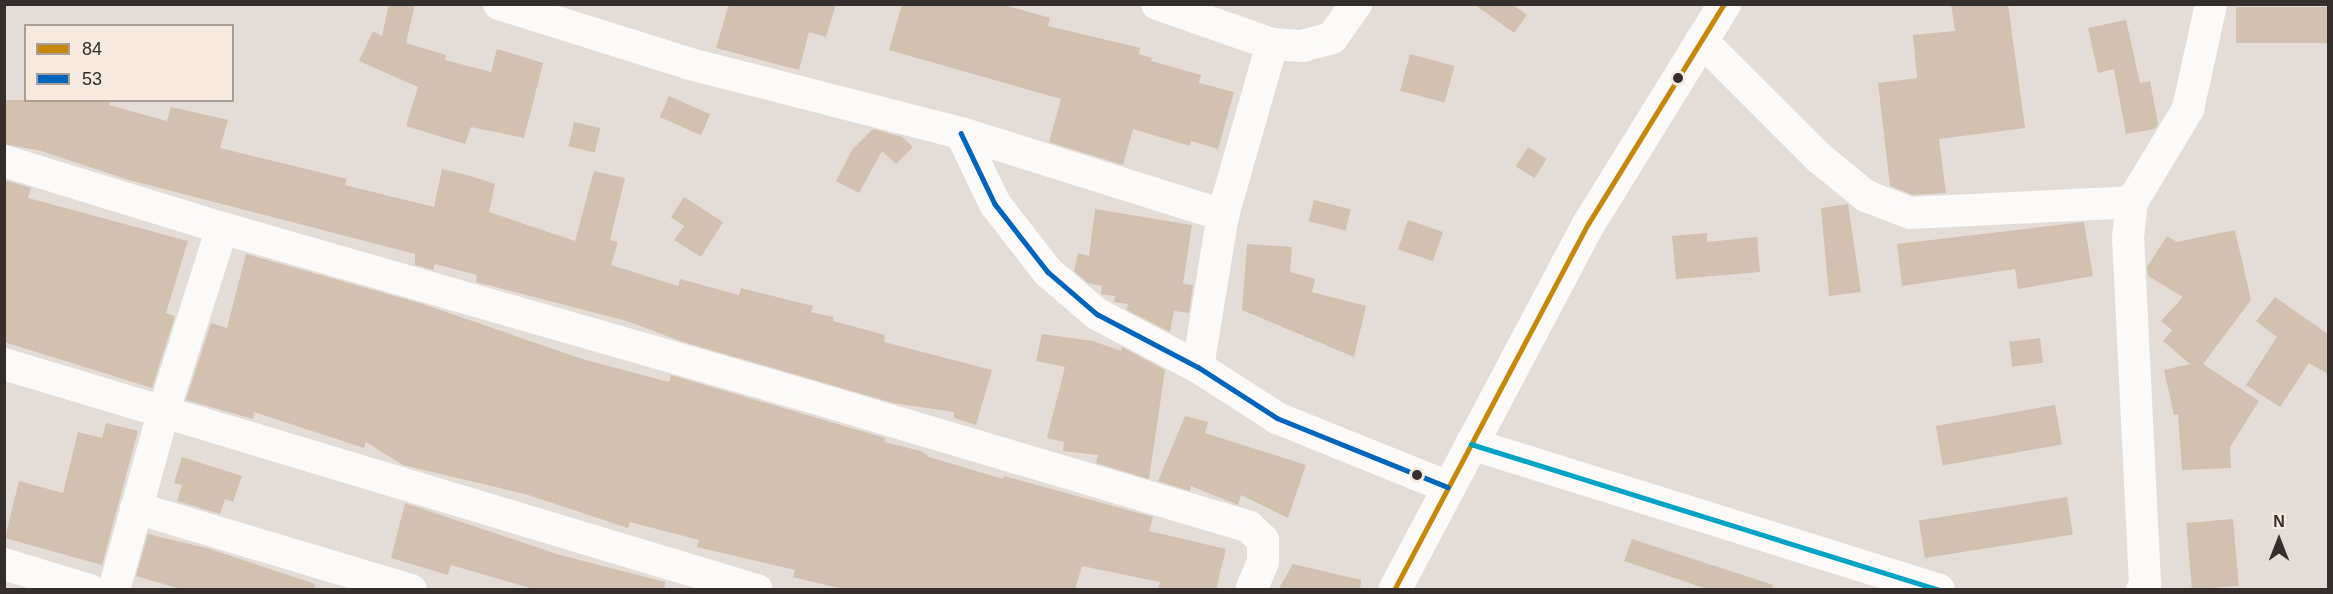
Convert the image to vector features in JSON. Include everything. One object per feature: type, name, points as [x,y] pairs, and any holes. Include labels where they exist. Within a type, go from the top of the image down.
[{"type":"street","points":[[499,4],[690,64],[961,133],[1223,215]]},
{"type":"street","points":[[1157,4],[1272,44],[1302,46],[1332,38],[1356,4]]},
{"type":"street","points":[[1394,590],[1588,224],[1724,4]]},
{"type":"street","points":[[2142,590],[2145,584],[2128,238],[2132,202],[2188,109],[2211,4]]},
{"type":"street","points":[[1701,40],[1818,157],[1866,196],[1910,213],[2132,202]]},
{"type":"street","points":[[1198,367],[1223,215],[1272,44]]},
{"type":"street","points":[[961,133],[994,204],[1048,272],[1097,314],[1198,367],[1277,418],[1448,487]]},
{"type":"street","points":[[4,161],[222,228],[807,396],[1249,527],[1263,540],[1263,562],[1251,590]]},
{"type":"street","points":[[114,590],[163,413],[222,228]]},
{"type":"street","points":[[4,364],[720,584],[757,590]]},
{"type":"street","points":[[1471,444],[1939,590]]},
{"type":"street","points":[[136,508],[411,590]]},
{"type":"street","points":[[4,564],[89,590]]},
{"type":"building","points":[[389,4],[415,4],[406,43],[446,55],[445,60],[491,72],[497,49],[543,63],[524,138],[471,127],[465,144],[406,126],[418,87],[359,61],[373,31],[382,36]]},
{"type":"building","points":[[729,4],[836,4],[826,37],[809,32],[799,70],[716,48]]},
{"type":"building","points":[[902,4],[1001,4],[1050,18],[1048,26],[1140,48],[1139,54],[1152,58],[1151,61],[1201,75],[1199,83],[1234,92],[1218,149],[1191,141],[1190,146],[1133,129],[1123,165],[1049,142],[1061,99],[889,50]]},
{"type":"building","points":[[1474,4],[1512,4],[1527,15],[1514,33]]},
{"type":"building","points":[[1951,4],[2008,4],[2025,128],[1939,139],[1946,193],[1913,195],[1890,186],[1878,83],[1917,78],[1913,35],[1955,31]]},
{"type":"building","points":[[2236,7],[2328,7],[2328,43],[2236,43]]},
{"type":"building","points":[[2126,20],[2140,83],[2150,81],[2158,124],[2155,129],[2126,134],[2114,69],[2098,73],[2088,28]]},
{"type":"building","points":[[1410,54],[1454,66],[1445,103],[1400,91]]},
{"type":"building","points":[[669,96],[710,114],[701,135],[660,117]]},
{"type":"building","points":[[4,100],[110,102],[109,105],[167,121],[171,107],[228,120],[220,148],[347,179],[345,185],[434,207],[442,169],[471,176],[495,184],[489,212],[575,241],[594,171],[625,178],[610,240],[618,242],[611,265],[678,286],[680,279],[739,295],[741,288],[813,306],[811,312],[834,317],[833,321],[885,335],[884,342],[992,370],[976,425],[954,418],[954,412],[893,403],[680,341],[627,321],[476,282],[477,275],[435,264],[433,270],[415,265],[415,254],[129,180],[41,151],[4,144]]},
{"type":"building","points":[[574,122],[600,128],[595,152],[568,146]]},
{"type":"building","points":[[873,129],[902,137],[913,147],[896,164],[882,151],[859,193],[836,181],[852,150]]},
{"type":"building","points":[[1528,147],[1547,159],[1534,178],[1516,167]]},
{"type":"building","points":[[4,180],[31,188],[28,198],[188,241],[166,313],[175,316],[152,388],[4,342]]},
{"type":"building","points":[[684,197],[723,222],[701,257],[674,240],[684,226],[671,217]]},
{"type":"building","points":[[1314,200],[1351,209],[1346,231],[1309,221]]},
{"type":"building","points":[[1848,204],[1861,292],[1829,296],[1821,208]]},
{"type":"building","points":[[1095,209],[1192,225],[1183,284],[1193,285],[1189,313],[1174,311],[1170,332],[1127,310],[1128,304],[1114,302],[1115,296],[1101,294],[1102,286],[1088,283],[1074,271],[1078,253],[1089,256]]},
{"type":"building","points":[[1408,220],[1443,232],[1433,261],[1398,249]]},
{"type":"building","points":[[2084,222],[2093,276],[2018,289],[2015,269],[1902,286],[1897,244]]},
{"type":"building","points":[[2235,230],[2251,300],[2203,364],[2259,401],[2230,447],[2231,468],[2182,470],[2178,414],[2174,415],[2164,370],[2190,364],[2163,341],[2172,330],[2161,321],[2183,297],[2148,276],[2147,267],[2167,236],[2177,242]]},
{"type":"building","points":[[1707,233],[1707,242],[1757,237],[1760,272],[1676,279],[1672,236]]},
{"type":"building","points":[[1247,244],[1292,247],[1290,272],[1315,279],[1312,292],[1366,306],[1354,357],[1242,310]]},
{"type":"building","points":[[246,254],[423,304],[582,359],[669,382],[671,375],[885,438],[884,442],[921,451],[929,457],[1003,479],[1004,476],[1153,517],[1149,531],[1226,549],[1216,590],[1158,590],[1160,582],[1082,566],[1075,590],[847,590],[793,577],[795,570],[697,547],[699,540],[630,522],[628,528],[525,494],[403,465],[366,442],[364,448],[254,412],[253,419],[186,400],[211,323],[227,328]]},
{"type":"building","points":[[2275,297],[2328,334],[2328,374],[2309,363],[2280,407],[2246,385],[2277,337],[2256,321]]},
{"type":"building","points":[[1042,334],[1093,341],[1121,351],[1122,347],[1165,370],[1149,479],[1096,463],[1098,455],[1063,451],[1064,442],[1047,438],[1065,367],[1036,361]]},
{"type":"building","points":[[2040,338],[2043,363],[2012,367],[2009,342]]},
{"type":"building","points":[[2055,405],[2062,444],[1943,465],[1936,426]]},
{"type":"building","points":[[1185,416],[1208,422],[1205,433],[1306,465],[1288,518],[1241,495],[1238,505],[1191,486],[1190,491],[1158,481]]},
{"type":"building","points":[[106,423],[138,431],[102,565],[5,538],[19,481],[63,493],[78,432],[102,438]]},
{"type":"building","points":[[182,457],[242,476],[233,502],[225,499],[220,514],[177,501],[182,485],[174,483]]},
{"type":"building","points":[[2067,497],[2073,535],[1925,558],[1919,520]]},
{"type":"building","points":[[405,503],[560,555],[665,582],[664,590],[537,590],[451,565],[448,575],[391,558]]},
{"type":"building","points":[[2233,519],[2239,586],[2192,590],[2186,523]]},
{"type":"building","points":[[148,534],[210,549],[315,584],[314,590],[184,590],[136,576]]},
{"type":"building","points":[[1632,539],[1773,585],[1772,590],[1710,590],[1624,561]]},
{"type":"building","points":[[1293,564],[1361,580],[1360,590],[1278,590]]},
{"type":"transit line","name":"84","points":[[1394,590],[1588,224],[1724,4]]},
{"type":"transit line","name":"53","points":[[961,133],[995,204],[1048,272],[1097,314],[1198,367],[1277,418],[1448,487]]},
{"type":"transit line","points":[[1471,444],[1939,590]]}]
